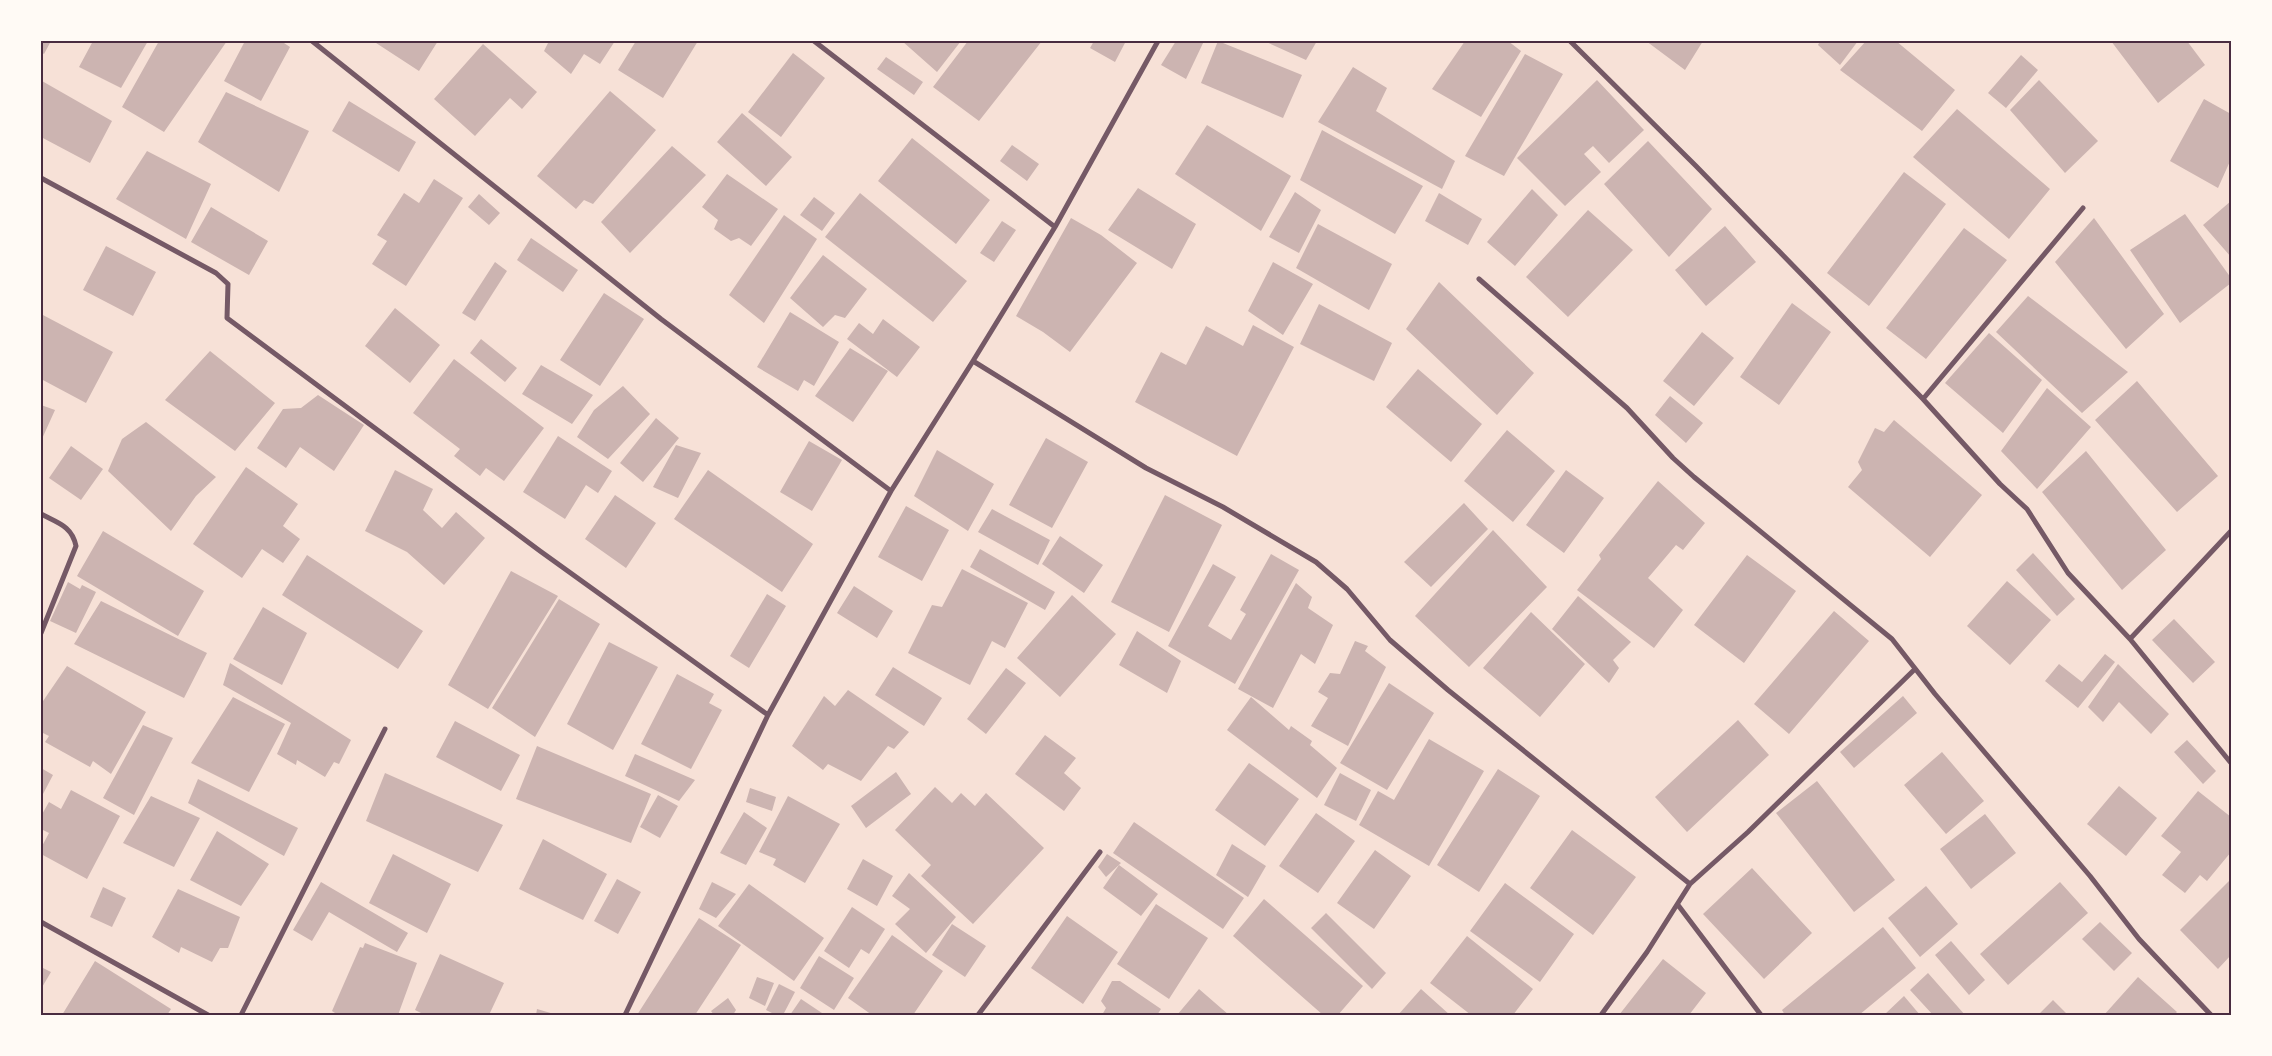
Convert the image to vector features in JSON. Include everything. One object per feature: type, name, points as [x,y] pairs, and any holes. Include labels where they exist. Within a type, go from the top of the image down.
[{"type":"street","points":[[312,41],[661,319],[891,490]]},
{"type":"street","points":[[814,41],[1055,227]]},
{"type":"street","points":[[625,1015],[768,715],[891,490],[1055,227],[1158,41]]},
{"type":"street","points":[[1570,41],[1696,166],[1923,399],[2000,484],[2027,509],[2068,573],[2130,639],[2231,763]]},
{"type":"street","points":[[41,178],[216,273],[228,284],[227,318],[532,546],[768,715]]},
{"type":"street","points":[[1923,399],[2084,208]]},
{"type":"street","points":[[1479,279],[1627,408],[1673,458],[1892,639],[1914,670],[2090,876],[2139,939],[2211,1015]]},
{"type":"street","points":[[973,361],[1146,468],[1223,507],[1316,562],[1347,589],[1390,640],[1441,684],[1690,884]]},
{"type":"street","points":[[41,514],[74,534],[76,546],[41,633]]},
{"type":"street","points":[[2130,639],[2231,531]]},
{"type":"street","points":[[1601,1015],[1647,952],[1678,906],[1690,884],[1748,832],[1914,670]]},
{"type":"street","points":[[241,1015],[385,729]]},
{"type":"street","points":[[978,1015],[1100,852]]},
{"type":"street","points":[[1678,906],[1761,1015]]},
{"type":"street","points":[[41,922],[208,1015]]},
{"type":"building","points":[[41,41],[51,41],[44,54],[41,52]]},
{"type":"building","points":[[93,41],[148,41],[121,88],[79,67]]},
{"type":"building","points":[[159,41],[227,41],[164,132],[122,107]]},
{"type":"building","points":[[245,41],[281,41],[290,47],[261,101],[224,81]]},
{"type":"building","points":[[373,41],[438,41],[419,71]]},
{"type":"building","points":[[549,41],[615,41],[600,64],[584,54],[571,74],[544,51]]},
{"type":"building","points":[[636,41],[698,41],[663,98],[618,70]]},
{"type":"building","points":[[902,41],[961,41],[937,72]]},
{"type":"building","points":[[968,41],[1042,41],[979,121],[933,87]]},
{"type":"building","points":[[1094,41],[1126,41],[1115,62],[1090,48]]},
{"type":"building","points":[[1176,41],[1204,41],[1186,79],[1161,65]]},
{"type":"building","points":[[1218,41],[1302,75],[1283,118],[1201,83]]},
{"type":"building","points":[[1264,41],[1317,41],[1306,60]]},
{"type":"building","points":[[1465,41],[1508,41],[1521,51],[1481,117],[1432,89]]},
{"type":"building","points":[[1646,41],[1703,41],[1685,70]]},
{"type":"building","points":[[1820,41],[1858,41],[1840,65],[1818,45]]},
{"type":"building","points":[[1866,41],[1896,41],[1955,90],[1922,131],[1840,70]]},
{"type":"building","points":[[2111,41],[2187,41],[2205,65],[2158,103]]},
{"type":"building","points":[[483,44],[537,92],[522,109],[510,98],[475,136],[434,99]]},
{"type":"building","points":[[793,53],[825,78],[781,137],[748,112]]},
{"type":"building","points":[[1525,54],[1563,74],[1504,176],[1465,156]]},
{"type":"building","points":[[2021,55],[2038,70],[2006,108],[1988,93]]},
{"type":"building","points":[[886,57],[923,82],[914,95],[877,69]]},
{"type":"building","points":[[1353,67],[1387,88],[1376,111],[1455,161],[1442,189],[1318,122]]},
{"type":"building","points":[[1597,80],[1644,130],[1609,163],[1593,146],[1584,154],[1601,172],[1565,206],[1517,158]]},
{"type":"building","points":[[2039,80],[2098,141],[2065,173],[2010,110]]},
{"type":"building","points":[[42,81],[112,121],[90,163],[41,137]]},
{"type":"building","points":[[610,91],[656,130],[593,204],[584,200],[576,209],[537,176]]},
{"type":"building","points":[[226,92],[309,131],[279,192],[198,142]]},
{"type":"building","points":[[2204,99],[2231,114],[2231,159],[2218,188],[2170,161]]},
{"type":"building","points":[[349,101],[416,142],[399,172],[332,131]]},
{"type":"building","points":[[1957,109],[2050,189],[2009,239],[1913,157]]},
{"type":"building","points":[[742,113],[792,157],[766,186],[717,142]]},
{"type":"building","points":[[1207,125],[1291,176],[1261,231],[1175,174]]},
{"type":"building","points":[[1322,130],[1423,186],[1395,234],[1300,180]]},
{"type":"building","points":[[912,138],[990,200],[956,244],[878,181]]},
{"type":"building","points":[[1648,141],[1712,209],[1669,257],[1604,184]]},
{"type":"building","points":[[1012,145],[1039,164],[1027,181],[1000,161]]},
{"type":"building","points":[[672,146],[706,175],[630,253],[601,222]]},
{"type":"building","points":[[147,151],[211,184],[186,239],[116,199]]},
{"type":"building","points":[[1904,172],[1946,204],[1869,306],[1827,273]]},
{"type":"building","points":[[727,174],[778,209],[751,246],[739,238],[731,241],[714,229],[718,220],[702,207]]},
{"type":"building","points":[[434,179],[463,198],[406,286],[372,264],[387,241],[377,235],[404,193],[419,203]]},
{"type":"building","points":[[1138,188],[1196,224],[1172,269],[1108,230]]},
{"type":"building","points":[[1532,189],[1558,215],[1515,266],[1487,242]]},
{"type":"building","points":[[1295,192],[1321,210],[1299,253],[1269,237]]},
{"type":"building","points":[[860,193],[967,281],[933,322],[825,237]]},
{"type":"building","points":[[1439,193],[1482,219],[1468,245],[1425,221]]},
{"type":"building","points":[[479,194],[500,213],[489,225],[468,207]]},
{"type":"building","points":[[814,197],[835,213],[822,231],[800,215]]},
{"type":"building","points":[[2231,201],[2231,257],[2203,225]]},
{"type":"building","points":[[211,207],[268,241],[249,275],[191,242]]},
{"type":"building","points":[[1588,210],[1633,250],[1568,317],[1526,277]]},
{"type":"building","points":[[2185,214],[2231,278],[2231,283],[2180,323],[2130,250]]},
{"type":"building","points":[[784,215],[817,239],[764,323],[729,295]]},
{"type":"building","points":[[1071,218],[1101,235],[1137,263],[1070,352],[1043,332],[1016,316]]},
{"type":"building","points":[[2094,218],[2164,314],[2126,349],[2055,262]]},
{"type":"building","points":[[1002,221],[1016,230],[994,262],[980,253]]},
{"type":"building","points":[[1318,224],[1392,264],[1369,310],[1296,268]]},
{"type":"building","points":[[1725,226],[1756,262],[1706,306],[1675,270]]},
{"type":"building","points":[[1964,228],[2007,260],[1926,359],[1886,328]]},
{"type":"building","points":[[531,238],[578,270],[563,292],[517,260]]},
{"type":"building","points":[[106,246],[156,272],[133,316],[83,290]]},
{"type":"building","points":[[823,255],[867,289],[845,318],[835,315],[823,327],[790,298]]},
{"type":"building","points":[[495,262],[507,271],[475,321],[462,313]]},
{"type":"building","points":[[1273,262],[1313,284],[1283,335],[1248,311]]},
{"type":"building","points":[[1439,282],[1534,373],[1497,415],[1406,329]]},
{"type":"building","points":[[604,293],[644,319],[600,386],[560,360]]},
{"type":"building","points":[[2028,296],[2128,372],[2082,413],[1996,332]]},
{"type":"building","points":[[1792,303],[1831,332],[1779,405],[1740,377]]},
{"type":"building","points":[[1319,304],[1392,343],[1374,381],[1300,344]]},
{"type":"building","points":[[395,308],[440,345],[410,383],[365,346]]},
{"type":"building","points":[[790,312],[839,342],[814,386],[804,380],[798,391],[757,367]]},
{"type":"building","points":[[41,314],[113,352],[86,403],[41,379]]},
{"type":"building","points":[[883,319],[920,347],[897,377],[847,339],[859,323],[873,334]]},
{"type":"building","points":[[1253,325],[1294,347],[1237,456],[1135,402],[1161,352],[1186,365],[1206,326],[1243,346]]},
{"type":"building","points":[[1702,332],[1734,358],[1694,406],[1663,381]]},
{"type":"building","points":[[1989,333],[2042,380],[2003,433],[1945,383]]},
{"type":"building","points":[[481,339],[517,368],[505,382],[470,353]]},
{"type":"building","points":[[850,348],[888,371],[853,422],[815,396]]},
{"type":"building","points":[[210,351],[275,403],[235,451],[165,400]]},
{"type":"building","points":[[454,359],[544,428],[504,481],[486,468],[480,476],[454,456],[460,449],[413,413]]},
{"type":"building","points":[[541,365],[593,395],[572,424],[522,394]]},
{"type":"building","points":[[1418,369],[1482,424],[1451,462],[1386,407]]},
{"type":"building","points":[[2137,381],[2218,476],[2177,512],[2095,420]]},
{"type":"building","points":[[623,386],[650,414],[608,459],[577,437],[594,410]]},
{"type":"building","points":[[2047,388],[2091,427],[2037,489],[2001,451]]},
{"type":"building","points":[[318,395],[364,425],[334,471],[300,447],[286,468],[257,448],[283,409],[301,408]]},
{"type":"building","points":[[1670,396],[1703,423],[1686,443],[1655,415]]},
{"type":"building","points":[[41,405],[55,410],[41,441]]},
{"type":"building","points":[[656,418],[679,438],[643,482],[620,463]]},
{"type":"building","points":[[1894,420],[1982,495],[1930,557],[1848,487],[1862,470],[1858,462],[1875,428],[1884,432]]},
{"type":"building","points":[[146,422],[216,477],[196,496],[171,531],[108,471],[122,439]]},
{"type":"building","points":[[1507,430],[1555,471],[1513,522],[1464,481]]},
{"type":"building","points":[[558,436],[612,471],[598,493],[586,485],[565,519],[523,492]]},
{"type":"building","points":[[1046,438],[1088,462],[1052,528],[1009,505]]},
{"type":"building","points":[[809,441],[842,460],[812,511],[780,492]]},
{"type":"building","points":[[676,445],[701,453],[678,498],[653,487]]},
{"type":"building","points":[[71,446],[103,469],[81,500],[49,478]]},
{"type":"building","points":[[937,450],[994,484],[968,531],[914,496]]},
{"type":"building","points":[[2086,451],[2166,550],[2122,590],[2042,492]]},
{"type":"building","points":[[246,467],[298,504],[283,526],[300,539],[283,563],[262,549],[242,578],[193,544]]},
{"type":"building","points":[[395,470],[433,489],[423,510],[442,528],[456,512],[485,538],[444,585],[407,552],[365,531]]},
{"type":"building","points":[[708,470],[813,544],[782,592],[674,519]]},
{"type":"building","points":[[1566,470],[1604,498],[1564,553],[1526,525]]},
{"type":"building","points":[[1658,481],[1705,523],[1683,550],[1676,545],[1648,578],[1683,610],[1654,648],[1577,590],[1601,559],[1599,555]]},
{"type":"building","points":[[615,495],[656,523],[626,568],[585,539]]},
{"type":"building","points":[[1165,495],[1222,525],[1169,632],[1111,602]]},
{"type":"building","points":[[1464,503],[1488,529],[1431,587],[1404,562]]},
{"type":"building","points":[[906,506],[949,530],[922,581],[878,557]]},
{"type":"building","points":[[992,509],[1050,540],[1038,565],[978,532]]},
{"type":"building","points":[[1493,530],[1547,587],[1469,667],[1415,616]]},
{"type":"building","points":[[103,531],[204,591],[178,636],[77,576]]},
{"type":"building","points":[[1060,536],[1103,565],[1084,593],[1042,564]]},
{"type":"building","points":[[980,549],[1055,592],[1045,610],[970,567]]},
{"type":"building","points":[[2033,553],[2075,599],[2057,616],[2016,570]]},
{"type":"building","points":[[1271,554],[1299,570],[1235,684],[1168,646],[1213,564],[1236,577],[1208,626],[1231,640],[1246,614],[1240,610]]},
{"type":"building","points":[[307,555],[423,631],[398,669],[282,595]]},
{"type":"building","points":[[1747,555],[1796,591],[1744,663],[1694,625]]},
{"type":"building","points":[[962,569],[1028,603],[1005,648],[992,641],[970,685],[908,653],[932,605],[942,607]]},
{"type":"building","points":[[511,571],[558,596],[488,709],[448,685]]},
{"type":"building","points":[[2007,581],[2051,620],[2010,665],[1967,626]]},
{"type":"building","points":[[68,582],[80,589],[82,585],[96,592],[76,633],[50,621]]},
{"type":"building","points":[[1296,583],[1312,597],[1308,608],[1333,625],[1315,664],[1301,654],[1273,708],[1238,689]]},
{"type":"building","points":[[854,586],[893,611],[877,638],[837,613]]},
{"type":"building","points":[[767,594],[786,606],[749,668],[730,656]]},
{"type":"building","points":[[1072,595],[1116,634],[1060,697],[1017,658]]},
{"type":"building","points":[[1578,596],[1631,642],[1613,660],[1619,668],[1609,683],[1552,629]]},
{"type":"building","points":[[559,599],[600,624],[535,737],[492,708]]},
{"type":"building","points":[[101,601],[207,653],[184,698],[74,644]]},
{"type":"building","points":[[263,607],[307,633],[282,685],[233,659]]},
{"type":"building","points":[[1834,611],[1869,641],[1789,734],[1754,704]]},
{"type":"building","points":[[1531,612],[1585,664],[1540,717],[1483,668]]},
{"type":"building","points":[[2174,619],[2215,662],[2193,683],[2152,640]]},
{"type":"building","points":[[1137,631],[1181,661],[1167,693],[1119,665]]},
{"type":"building","points":[[1355,641],[1368,646],[1365,651],[1386,667],[1348,746],[1311,726],[1328,698],[1318,692],[1330,673],[1340,674]]},
{"type":"building","points":[[609,642],[658,667],[613,750],[567,724]]},
{"type":"building","points":[[2105,654],[2115,662],[2078,708],[2045,681],[2059,664],[2082,682]]},
{"type":"building","points":[[230,663],[351,740],[339,764],[334,762],[325,777],[297,760],[296,765],[277,754],[291,723],[223,685]]},
{"type":"building","points":[[2118,664],[2169,714],[2151,734],[2119,702],[2103,722],[2088,707]]},
{"type":"building","points":[[67,666],[146,712],[111,774],[93,761],[90,767],[45,742],[49,736],[41,732],[41,704]]},
{"type":"building","points":[[893,667],[942,698],[924,726],[875,695]]},
{"type":"building","points":[[1006,668],[1026,683],[986,734],[967,719]]},
{"type":"building","points":[[677,674],[714,694],[709,703],[722,710],[691,769],[641,744]]},
{"type":"building","points":[[1389,683],[1434,713],[1387,790],[1340,763]]},
{"type":"building","points":[[848,690],[909,732],[894,749],[888,746],[861,781],[828,764],[823,770],[792,746],[824,696],[835,706]]},
{"type":"building","points":[[1903,696],[1917,713],[1854,768],[1840,752]]},
{"type":"building","points":[[233,697],[285,724],[249,792],[191,763]]},
{"type":"building","points":[[1251,697],[1289,730],[1291,726],[1312,741],[1310,745],[1337,768],[1317,798],[1227,730]]},
{"type":"building","points":[[1738,720],[1769,755],[1687,832],[1655,797]]},
{"type":"building","points":[[455,721],[520,755],[501,791],[436,757]]},
{"type":"building","points":[[143,725],[173,738],[134,815],[103,798]]},
{"type":"building","points":[[1045,735],[1076,758],[1064,773],[1081,788],[1064,811],[1015,774]]},
{"type":"building","points":[[1429,739],[1484,771],[1429,866],[1359,825],[1378,791],[1394,800]]},
{"type":"building","points":[[2187,740],[2216,771],[2203,784],[2174,752]]},
{"type":"building","points":[[537,746],[651,794],[631,843],[516,799]]},
{"type":"building","points":[[1942,752],[1984,801],[1946,834],[1904,785]]},
{"type":"building","points":[[635,754],[695,780],[679,801],[625,776]]},
{"type":"building","points":[[1249,763],[1299,799],[1265,846],[1215,810]]},
{"type":"building","points":[[41,768],[53,775],[43,794],[41,793]]},
{"type":"building","points":[[1498,769],[1540,796],[1479,892],[1437,865]]},
{"type":"building","points":[[896,772],[911,794],[866,828],[851,806]]},
{"type":"building","points":[[385,773],[503,825],[478,872],[366,821]]},
{"type":"building","points":[[1340,773],[1371,790],[1356,821],[1324,805]]},
{"type":"building","points":[[198,779],[298,828],[284,856],[188,803]]},
{"type":"building","points":[[1817,781],[1895,880],[1854,912],[1776,813]]},
{"type":"building","points":[[2119,786],[2157,818],[2126,856],[2087,824]]},
{"type":"building","points":[[935,787],[952,803],[961,793],[975,806],[986,793],[1044,848],[973,924],[921,876],[931,865],[895,830]]},
{"type":"building","points":[[750,788],[776,797],[772,811],[746,802]]},
{"type":"building","points":[[71,790],[120,816],[87,879],[41,854],[41,848],[49,833],[41,829],[41,816],[49,802],[61,809]]},
{"type":"building","points":[[2198,791],[2231,817],[2231,852],[2207,881],[2200,875],[2185,893],[2162,875],[2181,852],[2161,836]]},
{"type":"building","points":[[658,795],[678,806],[660,838],[640,827]]},
{"type":"building","points":[[151,796],[200,818],[174,867],[123,843]]},
{"type":"building","points":[[788,796],[840,824],[805,883],[773,865],[776,859],[759,852]]},
{"type":"building","points":[[744,812],[767,828],[746,865],[720,853]]},
{"type":"building","points":[[1316,813],[1355,841],[1318,893],[1279,866]]},
{"type":"building","points":[[1985,814],[2016,853],[1971,889],[1940,849]]},
{"type":"building","points":[[1134,822],[1244,898],[1223,929],[1113,853]]},
{"type":"building","points":[[1572,830],[1636,877],[1593,935],[1530,888]]},
{"type":"building","points":[[217,831],[269,864],[241,906],[190,880]]},
{"type":"building","points":[[543,839],[607,874],[583,920],[519,889]]},
{"type":"building","points":[[1232,844],[1266,866],[1248,897],[1216,875]]},
{"type":"building","points":[[1375,850],[1411,876],[1374,929],[1337,903]]},
{"type":"building","points":[[393,854],[451,884],[427,933],[369,903]]},
{"type":"building","points":[[1107,854],[1121,863],[1106,877],[1098,867]]},
{"type":"building","points":[[863,859],[893,876],[877,906],[847,889]]},
{"type":"building","points":[[1119,865],[1158,894],[1141,916],[1103,888]]},
{"type":"building","points":[[1752,868],[1812,933],[1764,979],[1703,914]]},
{"type":"building","points":[[909,873],[956,917],[926,953],[895,924],[910,909],[892,896]]},
{"type":"building","points":[[617,879],[641,892],[618,934],[594,921]]},
{"type":"building","points":[[2231,879],[2231,955],[2218,969],[2180,930]]},
{"type":"building","points":[[321,882],[408,933],[397,952],[329,912],[312,941],[293,930]]},
{"type":"building","points":[[712,882],[736,894],[716,918],[699,909]]},
{"type":"building","points":[[2060,882],[2088,913],[2008,985],[1980,954]]},
{"type":"building","points":[[1505,883],[1574,934],[1540,982],[1470,931]]},
{"type":"building","points":[[749,884],[824,938],[794,981],[718,926]]},
{"type":"building","points":[[1926,886],[1958,924],[1920,957],[1888,918]]},
{"type":"building","points":[[103,887],[126,898],[112,927],[90,917]]},
{"type":"building","points":[[178,889],[240,917],[228,948],[220,948],[212,962],[181,947],[179,953],[152,937]]},
{"type":"building","points":[[1264,899],[1363,986],[1338,1015],[1323,1015],[1233,936]]},
{"type":"building","points":[[1156,904],[1208,938],[1169,999],[1117,964]]},
{"type":"building","points":[[852,907],[885,929],[869,954],[861,949],[849,968],[824,951]]},
{"type":"building","points":[[1326,913],[1386,973],[1372,989],[1311,928]]},
{"type":"building","points":[[1067,916],[1118,952],[1083,1004],[1031,968]]},
{"type":"building","points":[[699,918],[741,945],[695,1015],[637,1015]]},
{"type":"building","points":[[2100,922],[2132,953],[2114,971],[2082,939]]},
{"type":"building","points":[[952,924],[986,946],[965,977],[932,955]]},
{"type":"building","points":[[1883,927],[1916,968],[1859,1015],[1785,1015],[1782,1010]]},
{"type":"building","points":[[892,935],[943,971],[913,1015],[872,1015],[848,998]]},
{"type":"building","points":[[1467,936],[1533,989],[1513,1015],[1471,1015],[1430,983]]},
{"type":"building","points":[[1951,941],[1985,980],[1969,995],[1935,955]]},
{"type":"building","points":[[365,943],[417,963],[398,1015],[338,1015],[332,1011],[360,947],[363,948]]},
{"type":"building","points":[[440,954],[504,983],[489,1015],[425,1015],[415,1010]]},
{"type":"building","points":[[819,956],[854,978],[834,1010],[800,988]]},
{"type":"building","points":[[1663,959],[1706,993],[1689,1015],[1619,1015]]},
{"type":"building","points":[[95,961],[171,1009],[167,1015],[62,1015]]},
{"type":"building","points":[[41,967],[51,972],[41,989]]},
{"type":"building","points":[[1928,973],[1965,1015],[1933,1015],[1910,990]]},
{"type":"building","points":[[757,977],[774,983],[765,1006],[749,998]]},
{"type":"building","points":[[2138,977],[2177,1012],[2174,1015],[2104,1015]]},
{"type":"building","points":[[1112,981],[1120,981],[1161,1009],[1157,1015],[1102,1015],[1106,1008],[1101,1001]]},
{"type":"building","points":[[779,984],[795,992],[783,1015],[776,1015],[766,1010]]},
{"type":"building","points":[[1199,989],[1229,1015],[1177,1015]]},
{"type":"building","points":[[1421,989],[1450,1015],[1398,1015]]},
{"type":"building","points":[[1904,996],[1920,1015],[1884,1015]]},
{"type":"building","points":[[728,998],[736,1010],[733,1015],[714,1015],[711,1011]]},
{"type":"building","points":[[801,999],[825,1015],[790,1015]]},
{"type":"building","points":[[2053,1000],[2068,1015],[2038,1015]]},
{"type":"building","points":[[537,1009],[554,1014],[554,1015],[536,1015]]}]
